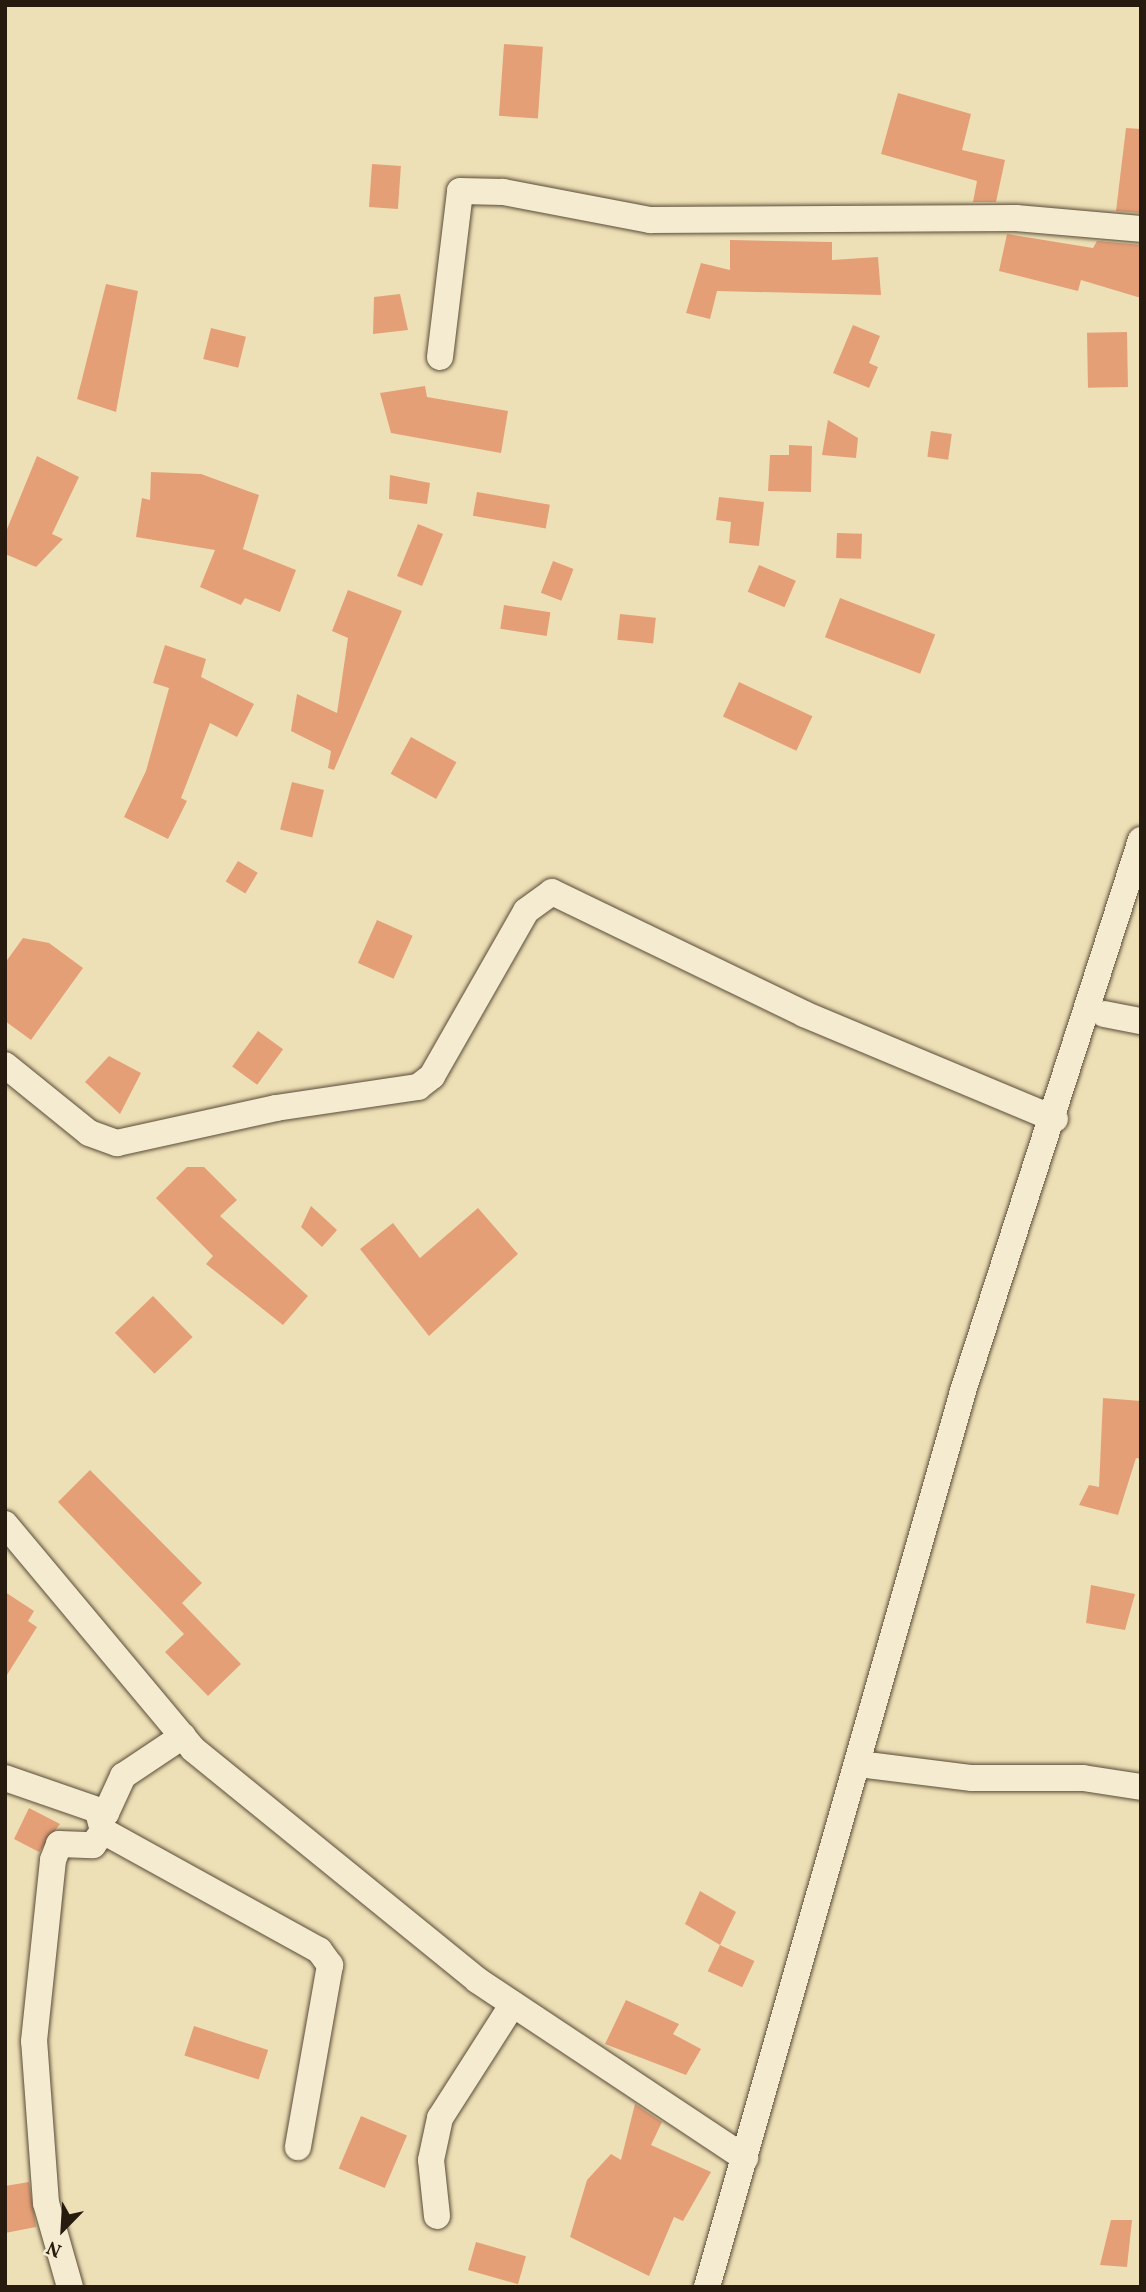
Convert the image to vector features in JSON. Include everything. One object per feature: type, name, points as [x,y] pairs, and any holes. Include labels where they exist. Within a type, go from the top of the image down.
[{"type":"street","points":[[440,357],[460,191],[503,192],[650,220],[1016,218],[1141,229]]},
{"type":"street","points":[[707,2287],[859,1764],[963,1391],[1055,1119],[1141,840]]},
{"type":"street","points":[[5,1065],[89,1133],[117,1143],[276,1108],[418,1087],[432,1076],[526,911],[552,892],[804,1014],[1055,1119]]},
{"type":"street","points":[[1104,1014],[1141,1021]]},
{"type":"street","points":[[5,1524],[183,1736],[329,1864],[513,2004],[744,2158]]},
{"type":"street","points":[[70,2287],[46,2203],[34,2041],[53,1860],[59,1844],[93,1845],[100,1822],[111,1809],[123,1776],[183,1736]]},
{"type":"street","points":[[859,1764],[972,1778],[1083,1778],[1141,1787]]},
{"type":"street","points":[[5,1778],[100,1822],[319,1950],[330,1965],[298,2147]]},
{"type":"street","points":[[437,2216],[431,2160],[440,2118],[513,2004]]},
{"type":"building","points":[[504,44],[543,47],[538,119],[499,116]]},
{"type":"building","points":[[898,93],[971,114],[962,150],[1005,160],[996,202],[973,202],[977,181],[881,154]]},
{"type":"building","points":[[1126,128],[1141,129],[1141,213],[1116,211]]},
{"type":"building","points":[[372,164],[401,166],[398,209],[369,207]]},
{"type":"building","points":[[1007,234],[1093,248],[1097,241],[1141,245],[1141,298],[1081,280],[1078,291],[999,271]]},
{"type":"building","points":[[730,240],[832,242],[832,260],[878,257],[881,295],[717,291],[710,319],[686,313],[701,263],[730,270]]},
{"type":"building","points":[[106,284],[138,291],[116,412],[77,399]]},
{"type":"building","points":[[400,294],[408,330],[373,334],[374,297]]},
{"type":"building","points":[[853,325],[880,336],[869,363],[878,367],[869,388],[833,373]]},
{"type":"building","points":[[211,328],[246,337],[238,368],[203,359]]},
{"type":"building","points":[[1127,332],[1128,387],[1088,388],[1087,333]]},
{"type":"building","points":[[425,386],[427,397],[508,411],[501,453],[391,433],[380,393]]},
{"type":"building","points":[[828,420],[858,438],[856,458],[822,455]]},
{"type":"building","points":[[931,431],[952,434],[948,460],[927,457]]},
{"type":"building","points":[[789,445],[812,446],[811,492],[768,491],[770,455],[789,455]]},
{"type":"building","points":[[37,456],[79,477],[52,534],[63,539],[36,567],[5,554],[5,534]]},
{"type":"building","points":[[151,472],[201,474],[259,495],[243,549],[296,570],[280,612],[245,598],[241,605],[200,587],[215,550],[136,537],[142,498],[150,500]]},
{"type":"building","points":[[390,475],[430,483],[427,504],[389,499]]},
{"type":"building","points":[[477,492],[550,505],[546,528],[473,516]]},
{"type":"building","points":[[719,497],[764,502],[759,546],[729,543],[731,522],[716,520]]},
{"type":"building","points":[[418,524],[443,534],[422,586],[397,576]]},
{"type":"building","points":[[837,533],[862,534],[861,559],[836,558]]},
{"type":"building","points":[[553,561],[574,569],[561,601],[541,593]]},
{"type":"building","points":[[759,565],[796,581],[784,607],[748,592]]},
{"type":"building","points":[[348,590],[402,611],[334,770],[328,768],[331,751],[291,731],[297,694],[337,713],[348,638],[332,631]]},
{"type":"building","points":[[840,598],[935,635],[920,674],[825,637]]},
{"type":"building","points":[[504,605],[550,612],[547,636],[500,629]]},
{"type":"building","points":[[620,614],[656,618],[653,644],[617,640]]},
{"type":"building","points":[[165,645],[206,659],[201,677],[254,704],[237,737],[210,723],[181,798],[187,801],[168,839],[124,817],[146,771],[169,688],[153,683]]},
{"type":"building","points":[[739,682],[812,716],[796,751],[723,716]]},
{"type":"building","points":[[411,737],[456,762],[436,799],[391,774]]},
{"type":"building","points":[[292,782],[324,790],[312,838],[280,830]]},
{"type":"building","points":[[238,861],[258,873],[245,893],[226,882]]},
{"type":"building","points":[[377,920],[413,936],[394,979],[358,963]]},
{"type":"building","points":[[23,938],[49,943],[83,968],[31,1040],[5,1021],[5,963]]},
{"type":"building","points":[[258,1031],[283,1049],[257,1085],[232,1067]]},
{"type":"building","points":[[109,1056],[141,1073],[120,1114],[85,1082]]},
{"type":"building","points":[[187,1167],[204,1167],[237,1200],[220,1216],[308,1296],[283,1325],[206,1264],[213,1256],[156,1198]]},
{"type":"building","points":[[311,1206],[337,1230],[322,1247],[301,1227]]},
{"type":"building","points":[[478,1208],[518,1254],[429,1336],[360,1249],[393,1223],[420,1258]]},
{"type":"building","points":[[153,1296],[193,1337],[154,1374],[115,1333]]},
{"type":"building","points":[[1103,1398],[1141,1401],[1141,1459],[1136,1458],[1118,1515],[1079,1505],[1089,1485],[1099,1487]]},
{"type":"building","points":[[90,1470],[202,1583],[182,1603],[241,1664],[208,1696],[165,1652],[184,1634],[58,1502]]},
{"type":"building","points":[[1091,1585],[1135,1594],[1125,1630],[1086,1623]]},
{"type":"building","points":[[5,1592],[34,1611],[28,1621],[37,1627],[5,1678]]},
{"type":"building","points":[[29,1808],[60,1824],[39,1852],[14,1839]]},
{"type":"building","points":[[700,1891],[736,1912],[720,1945],[685,1924]]},
{"type":"building","points":[[720,1945],[754,1961],[742,1987],[708,1971]]},
{"type":"building","points":[[626,2000],[679,2024],[673,2034],[701,2049],[686,2075],[605,2044]]},
{"type":"building","points":[[194,2026],[268,2050],[259,2080],[184,2055]]},
{"type":"building","points":[[635,2104],[662,2122],[651,2145],[711,2172],[683,2221],[674,2217],[649,2276],[570,2237],[587,2180],[611,2154],[621,2160]]},
{"type":"building","points":[[361,2116],[407,2136],[385,2188],[339,2168]]},
{"type":"building","points":[[29,2182],[36,2227],[5,2233],[5,2186]]},
{"type":"building","points":[[1111,2220],[1132,2220],[1127,2267],[1100,2265]]},
{"type":"building","points":[[476,2242],[526,2256],[518,2284],[468,2270]]}]
